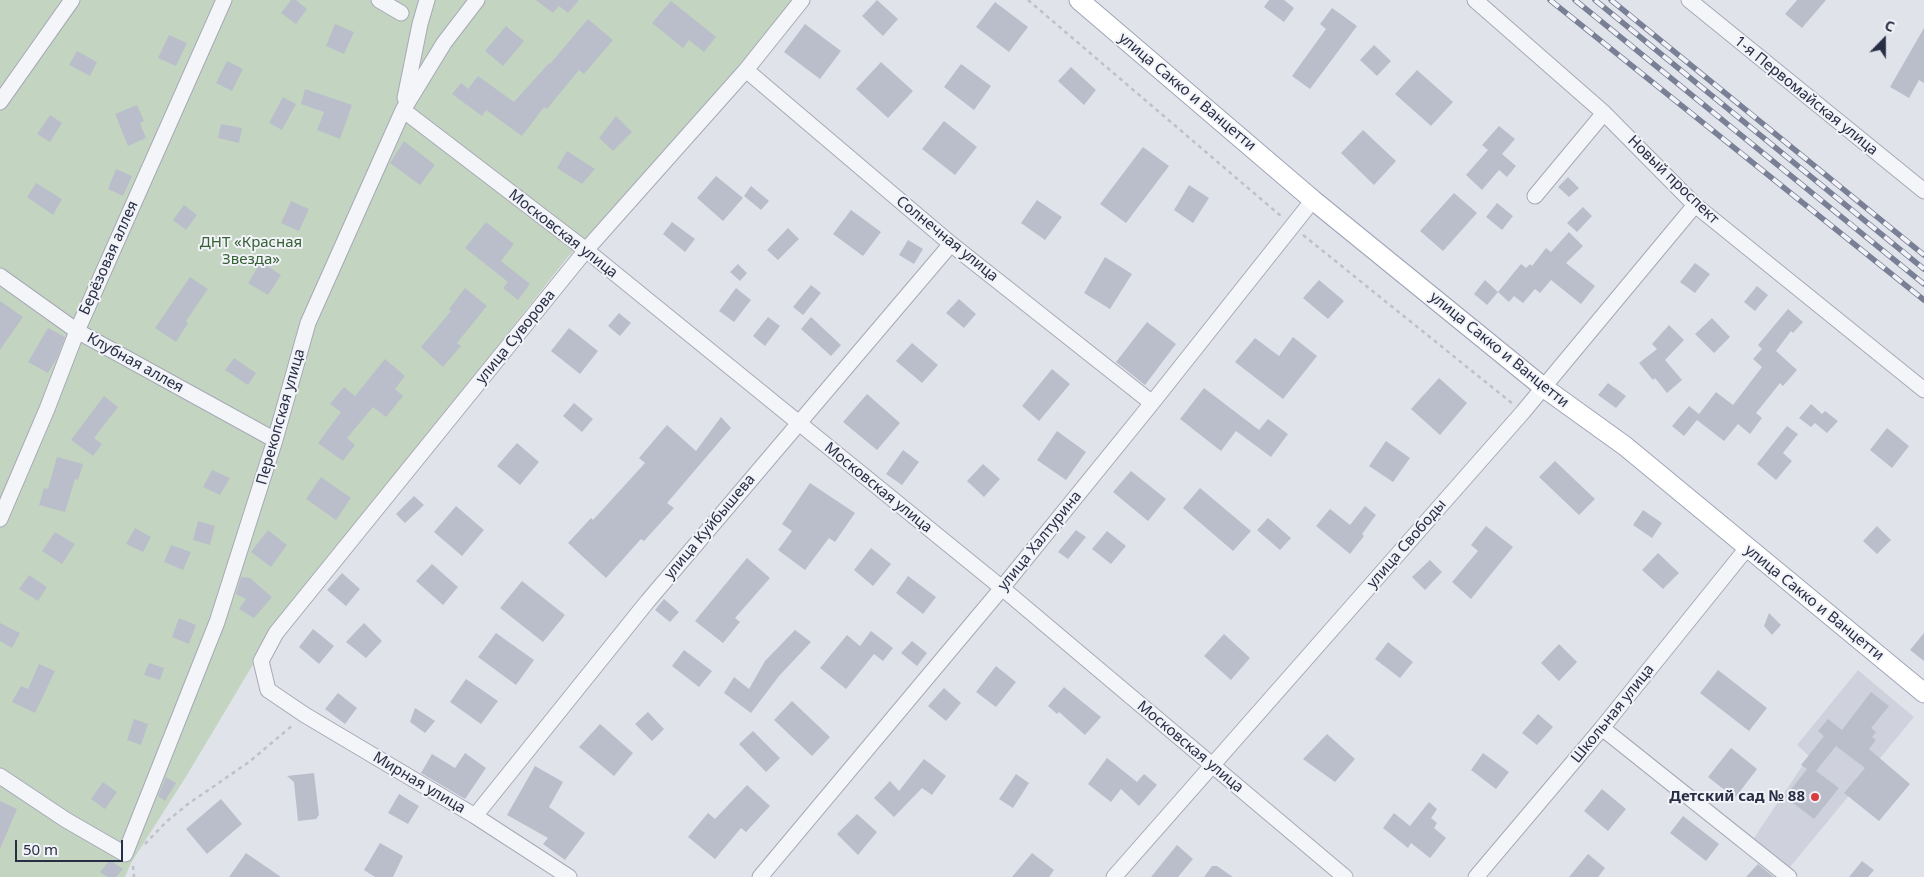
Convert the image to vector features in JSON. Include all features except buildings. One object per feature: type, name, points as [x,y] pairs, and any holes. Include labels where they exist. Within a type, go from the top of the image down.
[{"type":"main road","name":"улица Сакко и Ванцетти","points":[[1079,0],[1313,200],[1543,387],[1625,446],[1924,693]]},
{"type":"street","points":[[0,102],[72,0]]},
{"type":"street","name":"Берёзовая аллея","points":[[0,518],[47,409],[77,331],[224,0]]},
{"type":"street","points":[[379,0],[401,13]]},
{"type":"street","points":[[402,110],[420,24],[427,0]]},
{"type":"street","name":"Перекопская улица","points":[[128,856],[217,622],[275,440],[308,324],[402,110],[444,43],[477,0]]},
{"type":"street","name":"улица Суворова","points":[[268,690],[261,661],[276,633],[586,250],[746,70],[802,0]]},
{"type":"street","name":"Новый проспект","points":[[1475,0],[1604,113],[1695,205],[1924,390]]},
{"type":"street","name":"1-я Первомайская улица","points":[[1689,0],[1924,191]]},
{"type":"street","name":"Солнечная улица","points":[[746,70],[951,244],[1152,403]]},
{"type":"street","name":"Московская улица","points":[[402,110],[586,250],[1002,588],[1345,877]]},
{"type":"street","points":[[1535,196],[1604,113]]},
{"type":"street","name":"улица Халтурина","points":[[760,877],[1002,588],[1313,200]]},
{"type":"street","name":"улица Свободы","points":[[1114,877],[1523,412],[1695,205]]},
{"type":"street","name":"улица Куйбышева","points":[[475,816],[646,602],[951,244]]},
{"type":"street","name":"Клубная аллея","points":[[0,276],[77,331],[275,440]]},
{"type":"street","name":"Школьная улица","points":[[1476,877],[1602,728],[1747,548]]},
{"type":"street","name":"Мирная улица","points":[[268,690],[305,715],[475,816],[569,877]]},
{"type":"street","points":[[1602,728],[1789,877]]},
{"type":"street","points":[[0,776],[66,820],[128,856]]},
{"type":"path","points":[[1028,0],[1293,226],[1523,412]]},
{"type":"path","points":[[143,846],[180,810],[249,762],[305,715]]},
{"type":"path","points":[[128,856],[134,877]]},
{"type":"shaded area","name":"Детский сад № 88","points":[[1858,670],[1914,717],[1790,867],[1754,838],[1809,756],[1797,745]]},
{"type":"green space","name":"ДНТ «Красная Звезда»","points":[[0,0],[793,0],[741,68],[567,258],[273,631],[187,775],[131,863],[125,877],[0,877]]},
{"type":"railway","points":[[1550,0],[1924,300]]},
{"type":"railway","points":[[1575,0],[1924,284]]},
{"type":"railway","points":[[1595,0],[1924,269]]},
{"type":"railway","points":[[1611,0],[1924,255]]},
{"type":"place","name":"Детский сад № 88","points":[[1815,797]]}]
